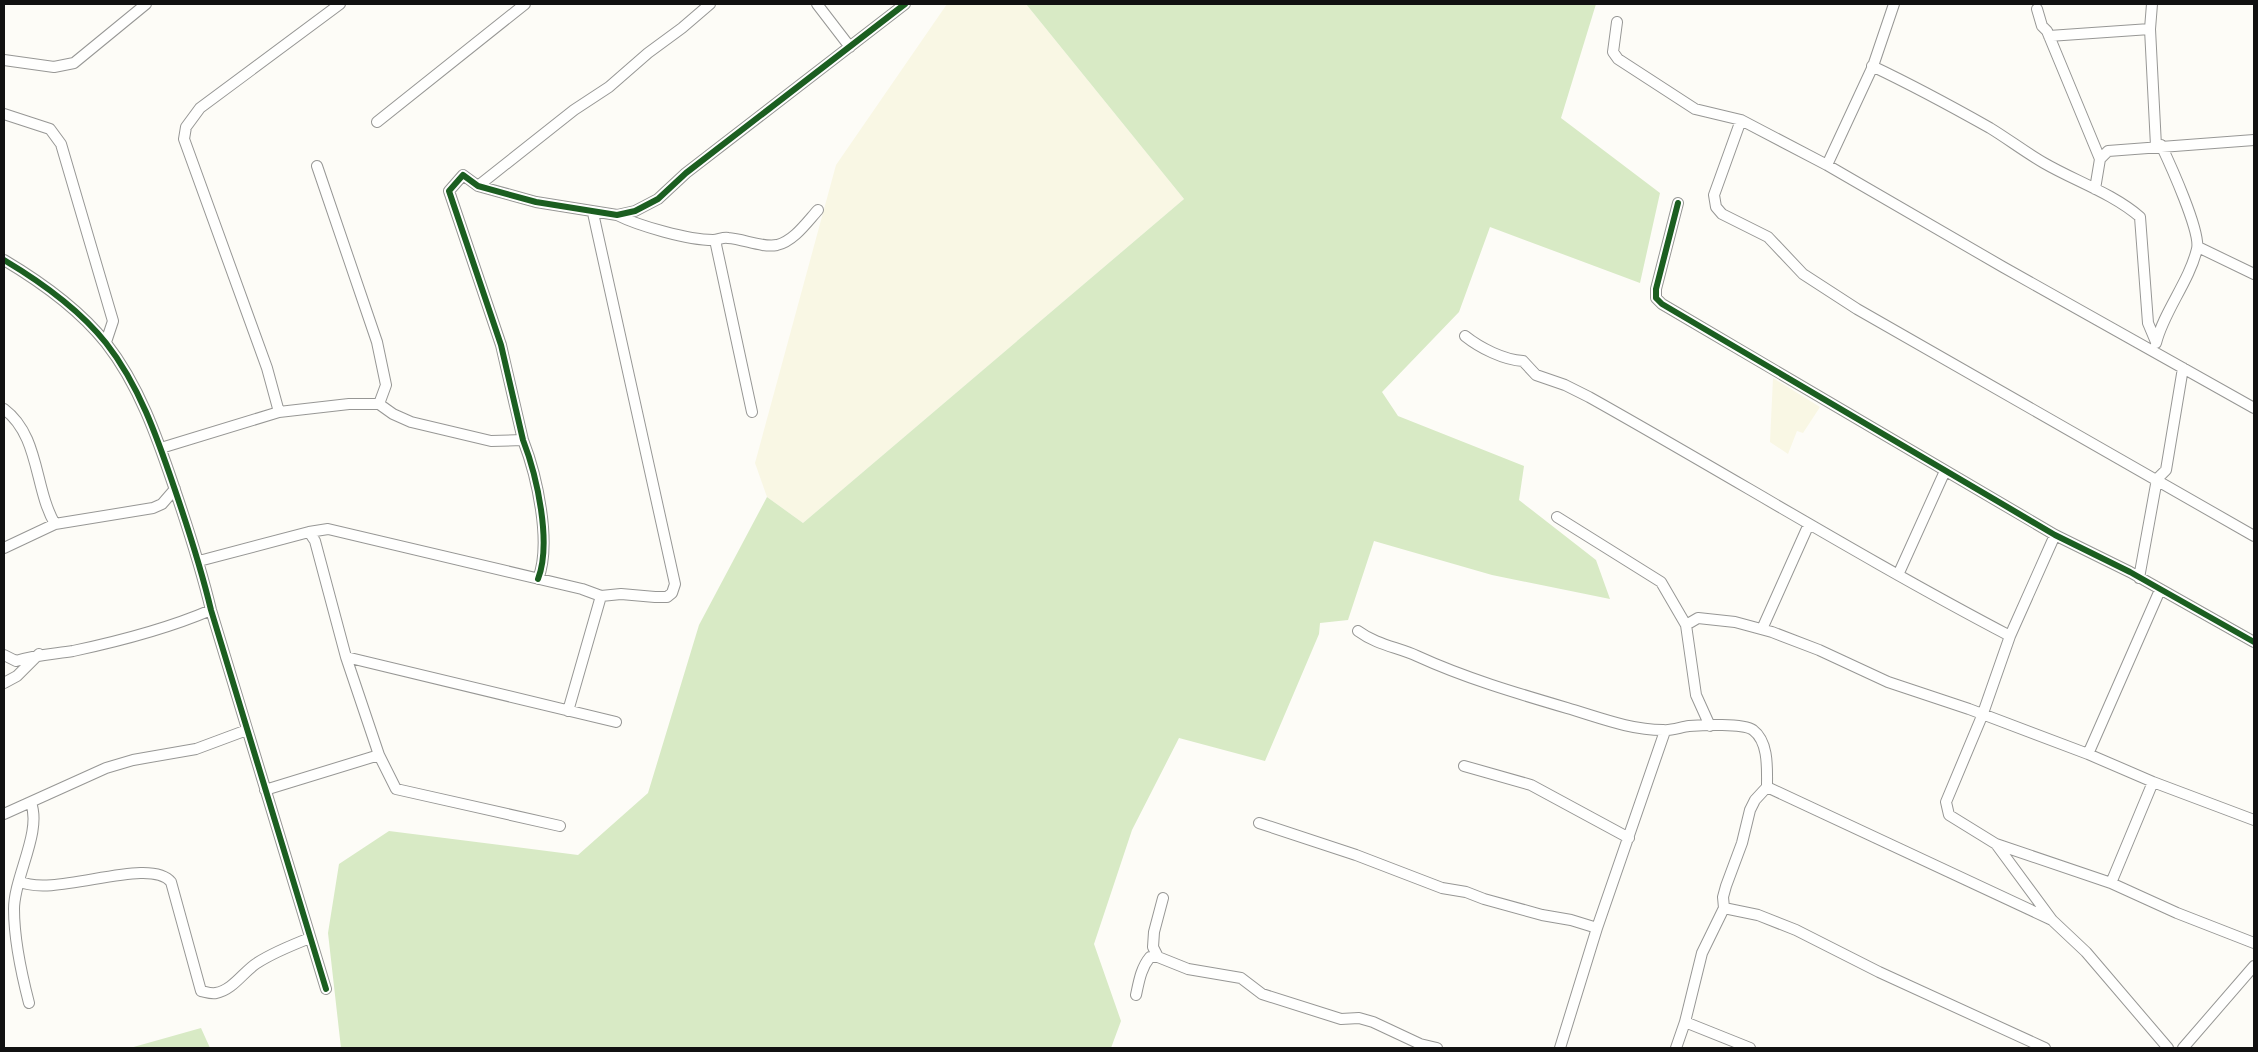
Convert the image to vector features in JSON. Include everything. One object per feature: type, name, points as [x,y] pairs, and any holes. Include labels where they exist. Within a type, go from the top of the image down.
[{"type":"street","points":[[4,60],[54,67],[74,63],[146,4]]},
{"type":"street","points":[[279,412],[267,368],[184,139],[186,127],[200,108],[340,4]]},
{"type":"street","points":[[377,122],[525,4]]},
{"type":"street","points":[[478,186],[574,110],[609,87],[709,4]]},
{"type":"street","points":[[817,4],[850,47]]},
{"type":"street","points":[[538,579],[544,564],[543,531],[529,453],[523,440],[501,345],[449,191],[463,175],[478,186],[536,202],[592,213],[617,215],[635,211],[658,199],[686,173],[905,4]]},
{"type":"street","points":[[1827,165],[1872,66],[1894,4]]},
{"type":"street","points":[[2152,4],[2150,30],[2159,145],[2191,216],[2198,247],[2156,342],[2155,354]]},
{"type":"street","points":[[2037,9],[2042,26],[2048,36],[2100,159],[2095,189]]},
{"type":"street","points":[[1617,22],[1614,52],[1622,64],[1695,109],[1741,120],[1827,165],[2155,354],[2254,408]]},
{"type":"street","points":[[2048,36],[2150,30]]},
{"type":"street","points":[[1872,66],[1922,89],[1936,99],[1988,126],[2043,162],[2095,189],[2140,217],[2148,323],[2156,342]]},
{"type":"street","points":[[4,114],[50,129],[61,144],[113,321],[106,342]]},
{"type":"street","points":[[1741,120],[1714,196],[1714,202],[1718,211],[1768,237],[1803,274],[1857,309],[2254,536]]},
{"type":"street","points":[[2100,159],[2108,151],[2159,145],[2254,140]]},
{"type":"street","points":[[317,166],[377,342],[386,385],[379,404]]},
{"type":"street","points":[[1678,203],[1656,289],[1656,298],[1662,304],[2056,535],[2139,578],[2254,642]]},
{"type":"street","points":[[617,215],[632,223],[715,240],[727,238],[779,245],[798,232],[818,210]]},
{"type":"street","points":[[199,561],[309,532],[328,529],[366,540],[538,579],[601,596],[621,594],[667,597],[672,594],[675,584],[639,414],[592,213]]},
{"type":"street","points":[[715,240],[752,412]]},
{"type":"street","points":[[2198,247],[2254,274]]},
{"type":"street","points":[[4,260],[62,299],[106,342],[121,364],[146,412],[161,448],[199,561],[211,610],[326,990]]},
{"type":"street","points":[[1465,336],[1475,344],[1512,361],[1523,362],[1545,380],[1565,384],[1589,397],[1764,496],[1898,575],[2010,636]]},
{"type":"street","points":[[2139,578],[2157,479],[2166,470],[2183,368]]},
{"type":"street","points":[[161,448],[279,412],[349,404],[379,404],[393,414],[411,422],[491,441],[523,440]]},
{"type":"street","points":[[6,413],[30,445],[36,469],[55,524]]},
{"type":"street","points":[[1898,575],[1945,471]]},
{"type":"street","points":[[4,548],[55,524],[153,508],[162,504],[175,490]]},
{"type":"street","points":[[1557,517],[1662,582],[1686,625],[1696,694],[1710,726]]},
{"type":"street","points":[[1762,629],[1809,524]]},
{"type":"street","points":[[309,532],[315,541],[346,657],[379,754],[396,789],[560,826]]},
{"type":"street","points":[[2056,535],[2010,636],[1982,716],[1946,802],[1946,810],[1949,815],[1996,844],[2111,883],[2177,913],[2254,943]]},
{"type":"street","points":[[2088,754],[2160,590]]},
{"type":"street","points":[[568,711],[601,596]]},
{"type":"street","points":[[4,655],[16,660],[40,654],[72,651],[175,626],[211,610]]},
{"type":"street","points":[[1686,625],[1698,618],[1712,618],[1762,629],[1819,650],[1888,682],[1942,702],[1969,709],[1982,716],[2088,754],[2152,782],[2254,820]]},
{"type":"street","points":[[1358,631],[1370,641],[1534,700],[1615,723],[1665,731],[1690,726],[1738,726],[1752,729],[1760,738],[1767,767],[1767,787],[1754,800],[1750,810],[1742,843],[1723,897],[1724,908],[1702,953],[1685,1022],[1676,1048]]},
{"type":"street","points":[[4,683],[17,676],[40,654]]},
{"type":"street","points":[[346,657],[616,722]]},
{"type":"street","points":[[4,814],[31,804],[106,768],[133,760],[196,749],[247,730]]},
{"type":"street","points":[[1560,1048],[1597,928],[1665,731]]},
{"type":"street","points":[[265,790],[379,754]]},
{"type":"street","points":[[1464,766],[1531,784],[1629,838]]},
{"type":"street","points":[[2111,883],[2152,782]]},
{"type":"street","points":[[1767,787],[2052,920]]},
{"type":"street","points":[[29,1004],[21,972],[14,908],[34,820],[31,804]]},
{"type":"street","points":[[1259,823],[1356,855],[1442,888],[1466,892],[1484,900],[1542,915],[1571,920],[1597,928]]},
{"type":"street","points":[[1996,844],[2052,920],[2086,952],[2168,1048]]},
{"type":"street","points":[[20,881],[37,887],[103,877],[157,873],[166,876],[171,882],[201,991],[208,993],[217,993],[229,987],[254,965],[271,954],[310,938]]},
{"type":"street","points":[[1158,957],[1153,947],[1154,932],[1164,898]]},
{"type":"street","points":[[1724,908],[1758,915],[1796,930],[1879,972],[2045,1048]]},
{"type":"street","points":[[1136,995],[1142,970],[1146,962],[1150,957],[1158,957],[1188,969],[1241,978],[1262,994],[1341,1019],[1359,1018],[1372,1022],[1420,1044],[1437,1048]]},
{"type":"street","points":[[2183,1048],[2254,966]]},
{"type":"street","points":[[1685,1022],[1750,1048]]},
{"type":"shaded area","points":[[947,4],[1026,4],[1184,199],[803,523],[767,497],[755,463],[836,165]]},
{"type":"shaded area","points":[[1773,378],[1820,407],[1803,433],[1797,431],[1788,454],[1770,442]]},
{"type":"green space","points":[[1026,4],[1596,4],[1561,118],[1660,193],[1640,283],[1490,227],[1459,312],[1382,392],[1398,416],[1524,466],[1519,500],[1596,560],[1610,599],[1492,575],[1374,541],[1348,620],[1320,623],[1319,634],[1265,761],[1179,738],[1132,830],[1094,944],[1121,1021],[1111,1048],[341,1048],[328,933],[339,864],[389,831],[578,855],[648,793],[699,625],[767,497],[803,523],[1184,199]]},
{"type":"green space","points":[[201,1028],[210,1048],[130,1048]]},
{"type":"cycle path","points":[[538,579],[544,547],[538,490],[523,440],[501,345],[449,191],[463,175],[478,186],[536,202],[617,215],[635,211],[658,199],[686,173],[905,4]]},
{"type":"cycle path","points":[[1678,203],[1656,289],[1656,298],[1662,304],[2055,535],[2130,572],[2254,642]]},
{"type":"cycle path","points":[[4,260],[32,277],[84,319],[118,359],[146,412],[168,468],[194,548],[326,989]]}]
